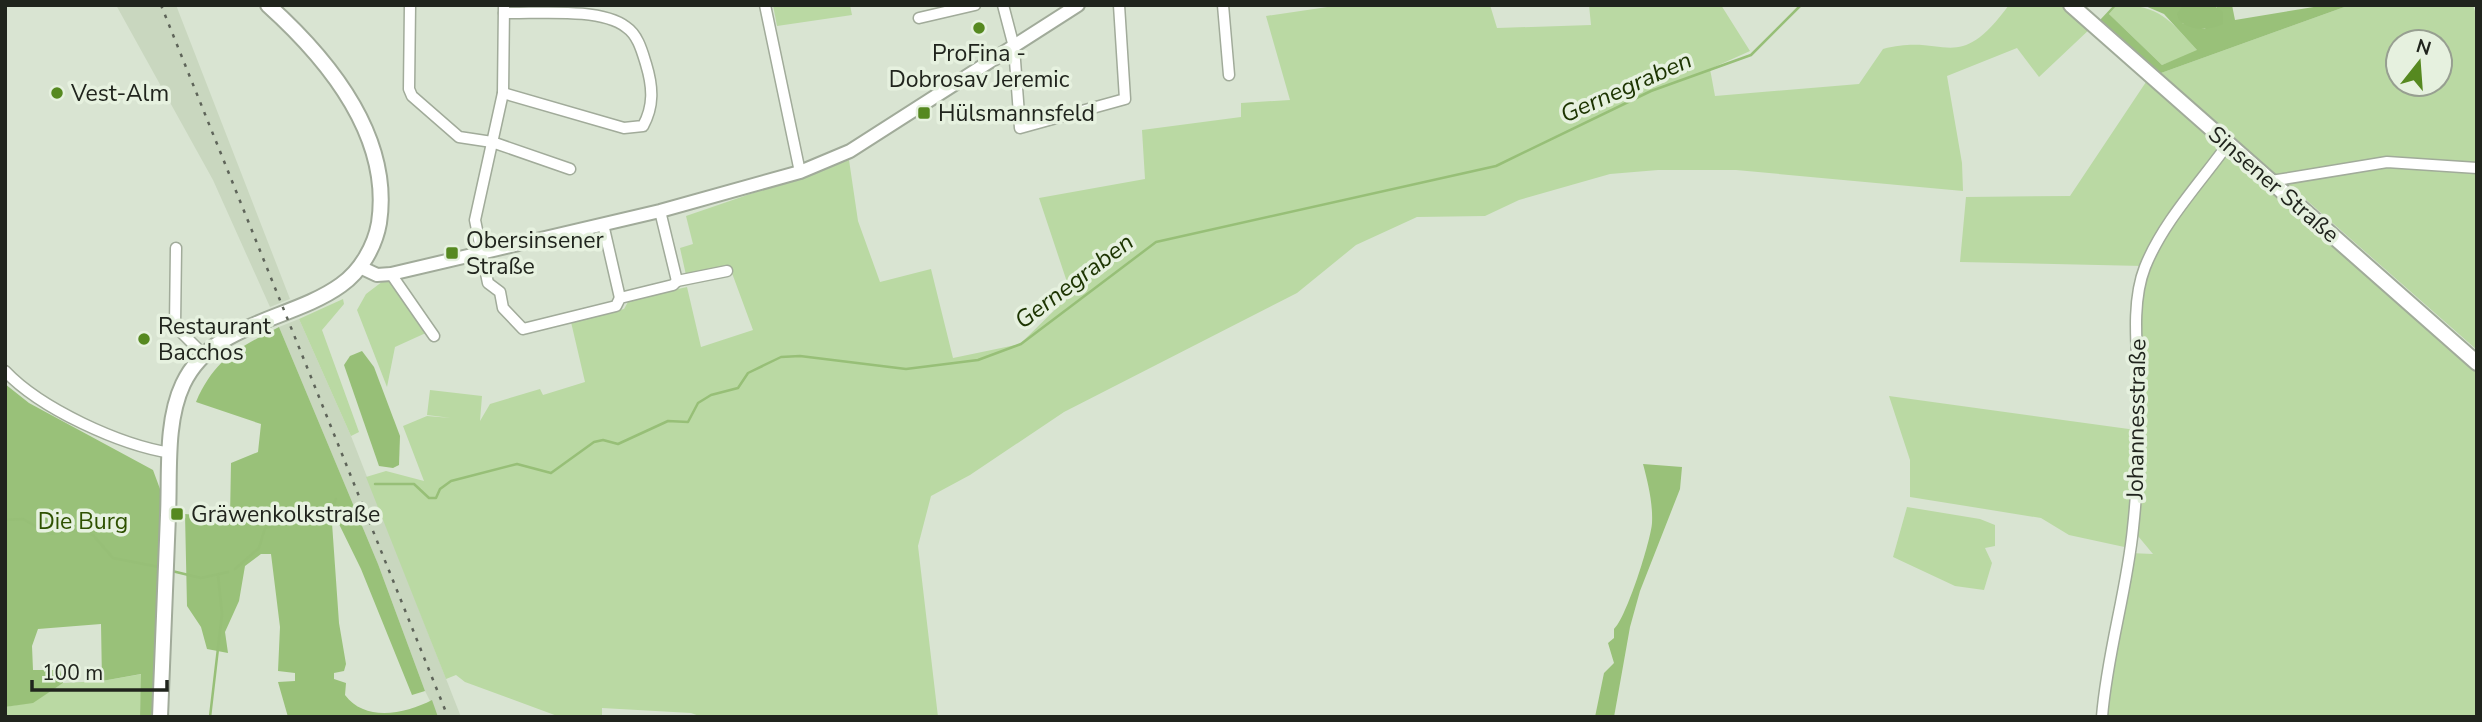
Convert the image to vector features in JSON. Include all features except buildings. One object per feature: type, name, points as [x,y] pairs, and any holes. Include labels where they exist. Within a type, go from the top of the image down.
[{"type":"main road","points":[[160,717],[171,453],[179,393],[204,355],[232,335],[321,297],[343,284],[360,267],[377,232],[382,201],[372,149],[357,113],[334,76],[299,33],[268,5]]},
{"type":"main road","name":"Sinsener Straße","points":[[2071,5],[2477,363]]},
{"type":"street","points":[[410,5],[409,89],[412,96],[459,136],[492,142],[570,169]]},
{"type":"street","points":[[765,5],[800,172]]},
{"type":"street","points":[[919,18],[975,5]]},
{"type":"street","points":[[1003,5],[1014,47],[1020,128],[1125,99],[1119,5]]},
{"type":"street","points":[[360,267],[377,275],[391,274],[660,211],[800,172],[850,151],[1078,5]]},
{"type":"street","points":[[1223,5],[1229,75]]},
{"type":"street","points":[[503,93],[624,128],[643,126],[653,108],[649,75],[639,43],[627,27],[603,16],[504,9],[503,93],[475,220],[488,283],[500,292],[503,308],[523,328],[617,306],[620,298],[603,224]]},
{"type":"street","name":"Johannesstraße","points":[[2102,717],[2104,684],[2133,530],[2139,456],[2138,320],[2141,283],[2145,268],[2165,232],[2228,144]]},
{"type":"street","points":[[2271,181],[2387,162],[2477,168]]},
{"type":"street","points":[[660,211],[677,281]]},
{"type":"street","points":[[176,248],[175,326],[204,355]]},
{"type":"street","points":[[620,298],[673,285],[677,281],[727,271]]},
{"type":"street","points":[[391,274],[433,335]]},
{"type":"street","points":[[5,371],[41,399],[78,419],[144,449],[171,453]]},
{"type":"shaded area","points":[[116,5],[176,5],[290,299],[270,307],[213,180]]},
{"type":"shaded area","points":[[773,5],[850,5],[852,15],[777,26]]},
{"type":"shaded area","points":[[1341,5],[1490,5],[1497,28],[1591,25],[1589,5],[1721,5],[1750,51],[1710,69],[1715,96],[1859,84],[1883,49],[1905,45],[1950,48],[1963,46],[1976,40],[1991,27],[2009,5],[2065,5],[2092,27],[2039,77],[2017,48],[1947,76],[1962,163],[1963,191],[1736,170],[1658,170],[1610,174],[1519,200],[1485,216],[1417,217],[1356,245],[1297,293],[1064,412],[970,475],[931,496],[918,546],[938,717],[702,717],[691,713],[602,708],[602,717],[560,717],[465,682],[456,675],[446,679],[366,477],[386,471],[424,481],[403,426],[427,416],[451,418],[427,415],[430,390],[482,396],[480,421],[490,404],[540,389],[543,395],[585,382],[571,322],[624,309],[629,300],[687,287],[701,347],[753,330],[729,265],[686,275],[680,248],[693,244],[686,216],[849,160],[858,221],[880,282],[931,269],[953,358],[1020,344],[1071,294],[1039,198],[1145,179],[1142,130],[1241,117],[1241,103],[1290,100],[1266,16]]},
{"type":"shaded area","points":[[2117,5],[2144,8],[2163,16],[2198,51],[2162,65],[2109,14]]},
{"type":"shaded area","points":[[2213,5],[2223,12],[2223,24],[2200,29],[2183,24],[2179,20],[2177,14],[2182,7]]},
{"type":"shaded area","points":[[2350,5],[2473,5],[2477,17],[2477,164],[2434,161],[2275,177],[2161,73]]},
{"type":"shaded area","points":[[2148,79],[2224,145],[2143,266],[1960,262],[1966,197],[2070,196]]},
{"type":"shaded area","points":[[2229,151],[2477,372],[2477,717],[2102,717],[2129,553],[2153,554],[2133,530],[2141,283],[2165,232],[2219,157]]},
{"type":"shaded area","points":[[2388,165],[2477,170],[2477,350],[2286,182]]},
{"type":"shaded area","points":[[391,275],[428,332],[395,347],[387,387],[357,310],[366,294]]},
{"type":"shaded area","points":[[343,299],[344,304],[322,330],[359,432],[351,436],[299,319]]},
{"type":"shaded area","points":[[299,319],[351,436],[461,717],[438,717],[425,691],[378,564],[279,327]]},
{"type":"shaded area","points":[[362,351],[374,367],[400,436],[399,465],[393,468],[379,466],[344,365],[350,356]]},
{"type":"shaded area","points":[[1889,396],[2136,430],[2129,548],[2069,535],[2041,518],[1910,497],[1910,460]]},
{"type":"shaded area","points":[[1907,507],[1980,519],[1995,525],[1995,546],[1985,548],[1992,563],[1984,590],[1955,586],[1893,557]]},
{"type":"shaded area","points":[[142,674],[140,717],[5,717],[5,707],[33,702],[63,683],[102,681]]},
{"type":"green space","points":[[2117,5],[2109,14],[2162,65],[2197,50],[2164,14],[2143,5],[2190,5],[2182,7],[2182,23],[2205,29],[2217,7],[2213,5],[2232,5],[2235,20],[2326,5],[2350,5],[2161,73],[2100,20]]},
{"type":"green space","points":[[279,327],[378,564],[425,691],[412,695],[361,569],[337,520],[332,523],[339,623],[346,664],[344,671],[334,673],[334,679],[346,683],[345,695],[353,704],[363,709],[398,712],[432,700],[438,717],[288,717],[278,682],[295,681],[295,673],[278,671],[280,627],[271,554],[261,554],[245,566],[239,601],[225,632],[228,653],[207,649],[201,627],[187,606],[185,514],[230,518],[231,463],[258,452],[261,424],[196,402],[220,364],[240,348]]},
{"type":"green space","name":"Die Burg","points":[[5,384],[29,403],[153,470],[160,489],[162,530],[154,717],[140,717],[141,674],[102,681],[101,624],[38,629],[32,646],[33,670],[60,670],[63,683],[33,703],[5,707]]},
{"type":"green space","points":[[1643,464],[1682,467],[1680,489],[1640,591],[1630,627],[1614,717],[1595,717],[1604,673],[1614,663],[1608,643],[1614,638],[1614,629],[1631,596],[1651,532],[1651,501]]},
{"type":"waterway","name":"Gernegraben","points":[[375,484],[414,484],[429,498],[436,498],[440,489],[451,481],[517,464],[551,473],[594,442],[603,440],[618,444],[668,421],[688,422],[698,403],[711,395],[738,388],[748,373],[781,357],[800,356],[906,369],[978,360],[1021,344],[1156,242],[1496,166],[1651,91],[1751,55],[1801,5]]},
{"type":"waterway","name":"Gernegraben","points":[[323,510],[333,506],[336,499]]},
{"type":"waterway","points":[[5,520],[23,519],[49,534],[81,530],[93,535],[113,558],[159,567]]},
{"type":"waterway","name":"Gernegraben","points":[[235,569],[259,548],[265,528],[273,526]]},
{"type":"waterway","points":[[172,571],[201,578],[228,572]]},
{"type":"waterway","points":[[210,717],[222,614],[218,575]]},
{"type":"railway","points":[[161,5],[448,717]]},
{"type":"place","name":"ProFina - Dobrosav Jeremic","points":[[979,28]]},
{"type":"place","name":"Vest-Alm","points":[[57,93]]},
{"type":"place","name":"Hülsmannsfeld","points":[[924,113]]},
{"type":"place","name":"Obersinsener Straße","points":[[452,253]]},
{"type":"place","name":"Restaurant Bacchos","points":[[144,339]]},
{"type":"place","name":"Gräwenkolkstraße","points":[[177,514]]}]
